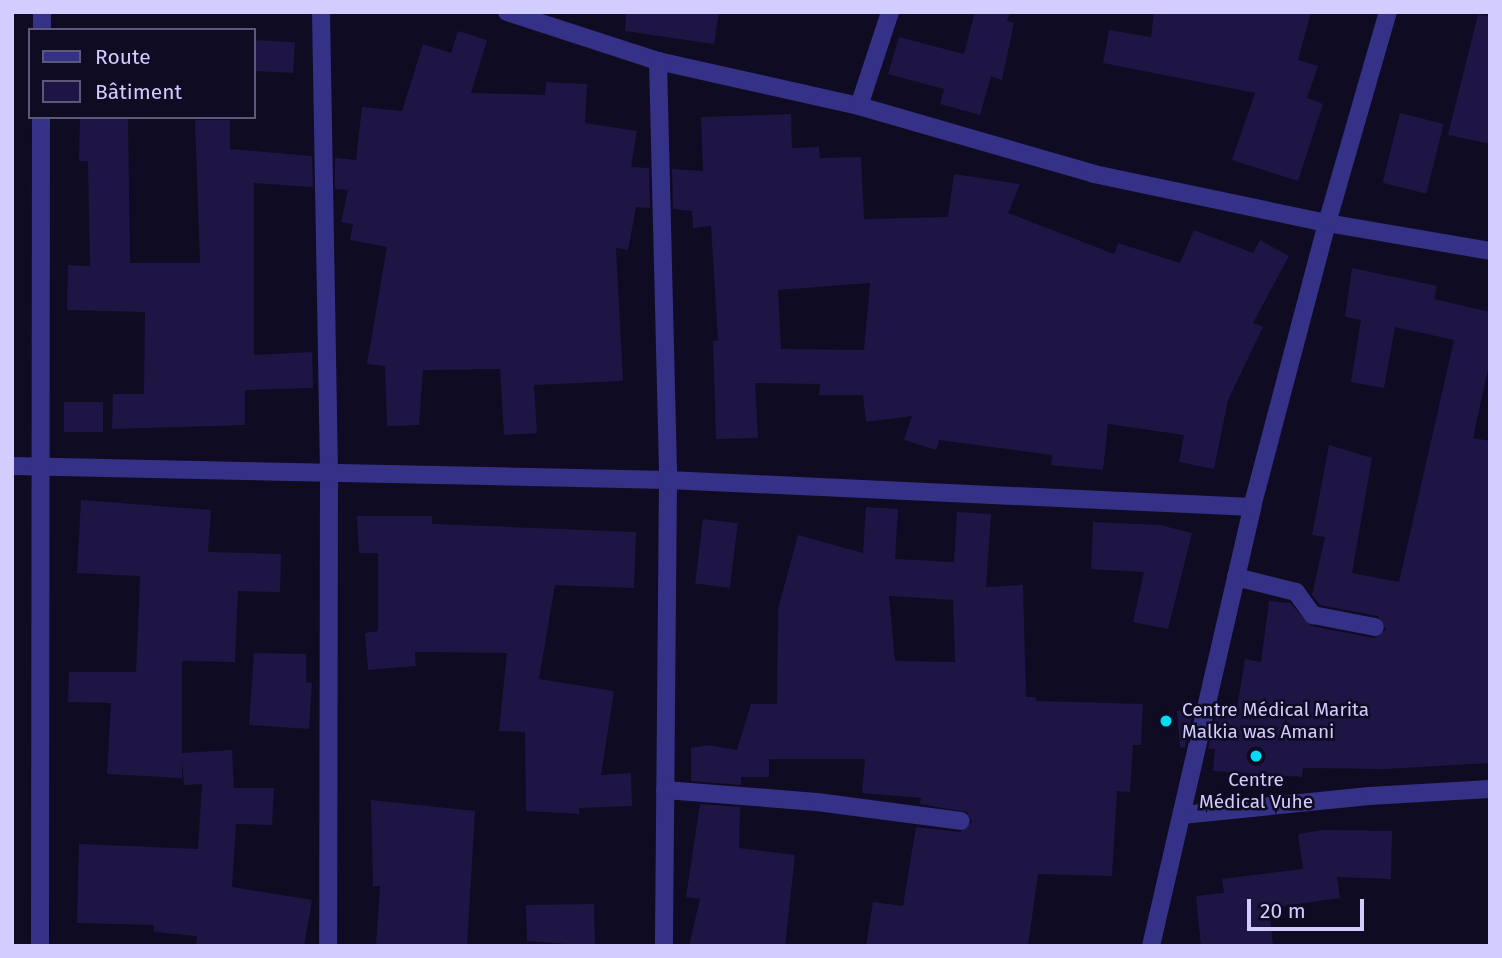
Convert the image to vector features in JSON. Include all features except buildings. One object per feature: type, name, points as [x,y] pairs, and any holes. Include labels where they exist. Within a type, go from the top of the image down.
[{"type":"street","points":[[321,12],[329,472],[328,946]]},
{"type":"street","points":[[507,12],[658,61],[859,106],[1094,174],[1326,223],[1490,251]]},
{"type":"street","points":[[859,106],[890,12]]},
{"type":"street","points":[[1151,946],[1252,507],[1326,223],[1388,12]]},
{"type":"street","points":[[658,61],[668,480],[664,946]]},
{"type":"street","points":[[40,946],[41,119]]},
{"type":"street","points":[[12,466],[668,480],[1252,507]]},
{"type":"street","points":[[1236,577],[1296,592],[1313,615],[1375,627]]},
{"type":"street","points":[[1182,815],[1369,796],[1490,789]]},
{"type":"street","points":[[665,790],[817,802],[961,821]]},
{"type":"place","name":"Centre Médical Marita Malkia was Amani","points":[[1166,721]]},
{"type":"place","name":"Centre Médical Vuhe","points":[[1256,756]]}]
